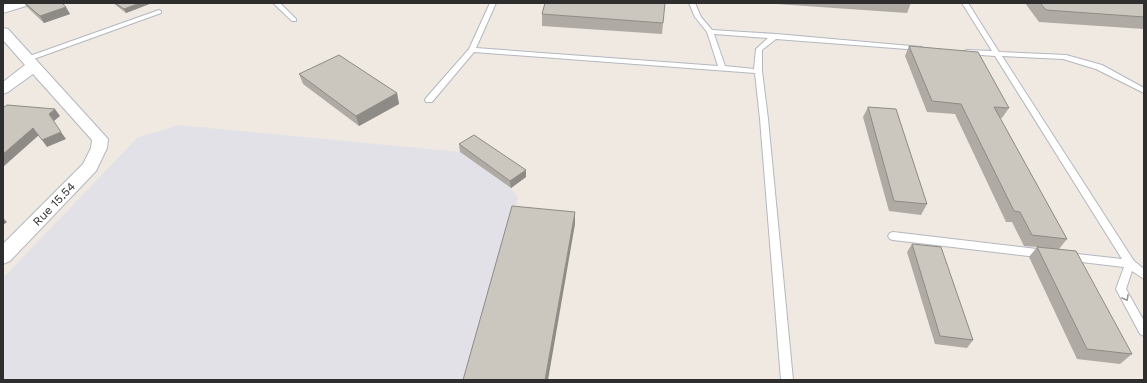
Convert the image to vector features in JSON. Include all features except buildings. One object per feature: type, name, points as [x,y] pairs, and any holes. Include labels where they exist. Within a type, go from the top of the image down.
[{"type":"street","points":[[3,9],[22,3]]},
{"type":"street","points":[[3,32],[31,62],[3,89]]},
{"type":"street","name":"Rue 15.54","points":[[3,256],[90,167],[99,148],[100,138],[31,62]]},
{"type":"lane","points":[[276,3],[294,20]]},
{"type":"lane","points":[[430,100],[472,50],[493,3]]},
{"type":"lane","points":[[692,3],[698,17],[710,32],[722,67]]},
{"type":"lane","points":[[965,3],[1130,264],[1144,275]]},
{"type":"lane","points":[[31,62],[159,12]]},
{"type":"lane","points":[[710,32],[926,48]]},
{"type":"lane","points":[[776,36],[759,49],[758,71],[764,119],[787,380]]},
{"type":"lane","points":[[472,50],[722,67],[758,71]]},
{"type":"lane","points":[[958,51],[1064,57],[1099,67],[1144,90]]},
{"type":"lane","points":[[893,236],[1130,264]]},
{"type":"lane","points":[[1130,264],[1121,289],[1144,331]]},
{"type":"shaded area","points":[[178,125],[460,152],[511,188],[518,198],[469,380],[3,380],[3,278],[137,138]]}]
